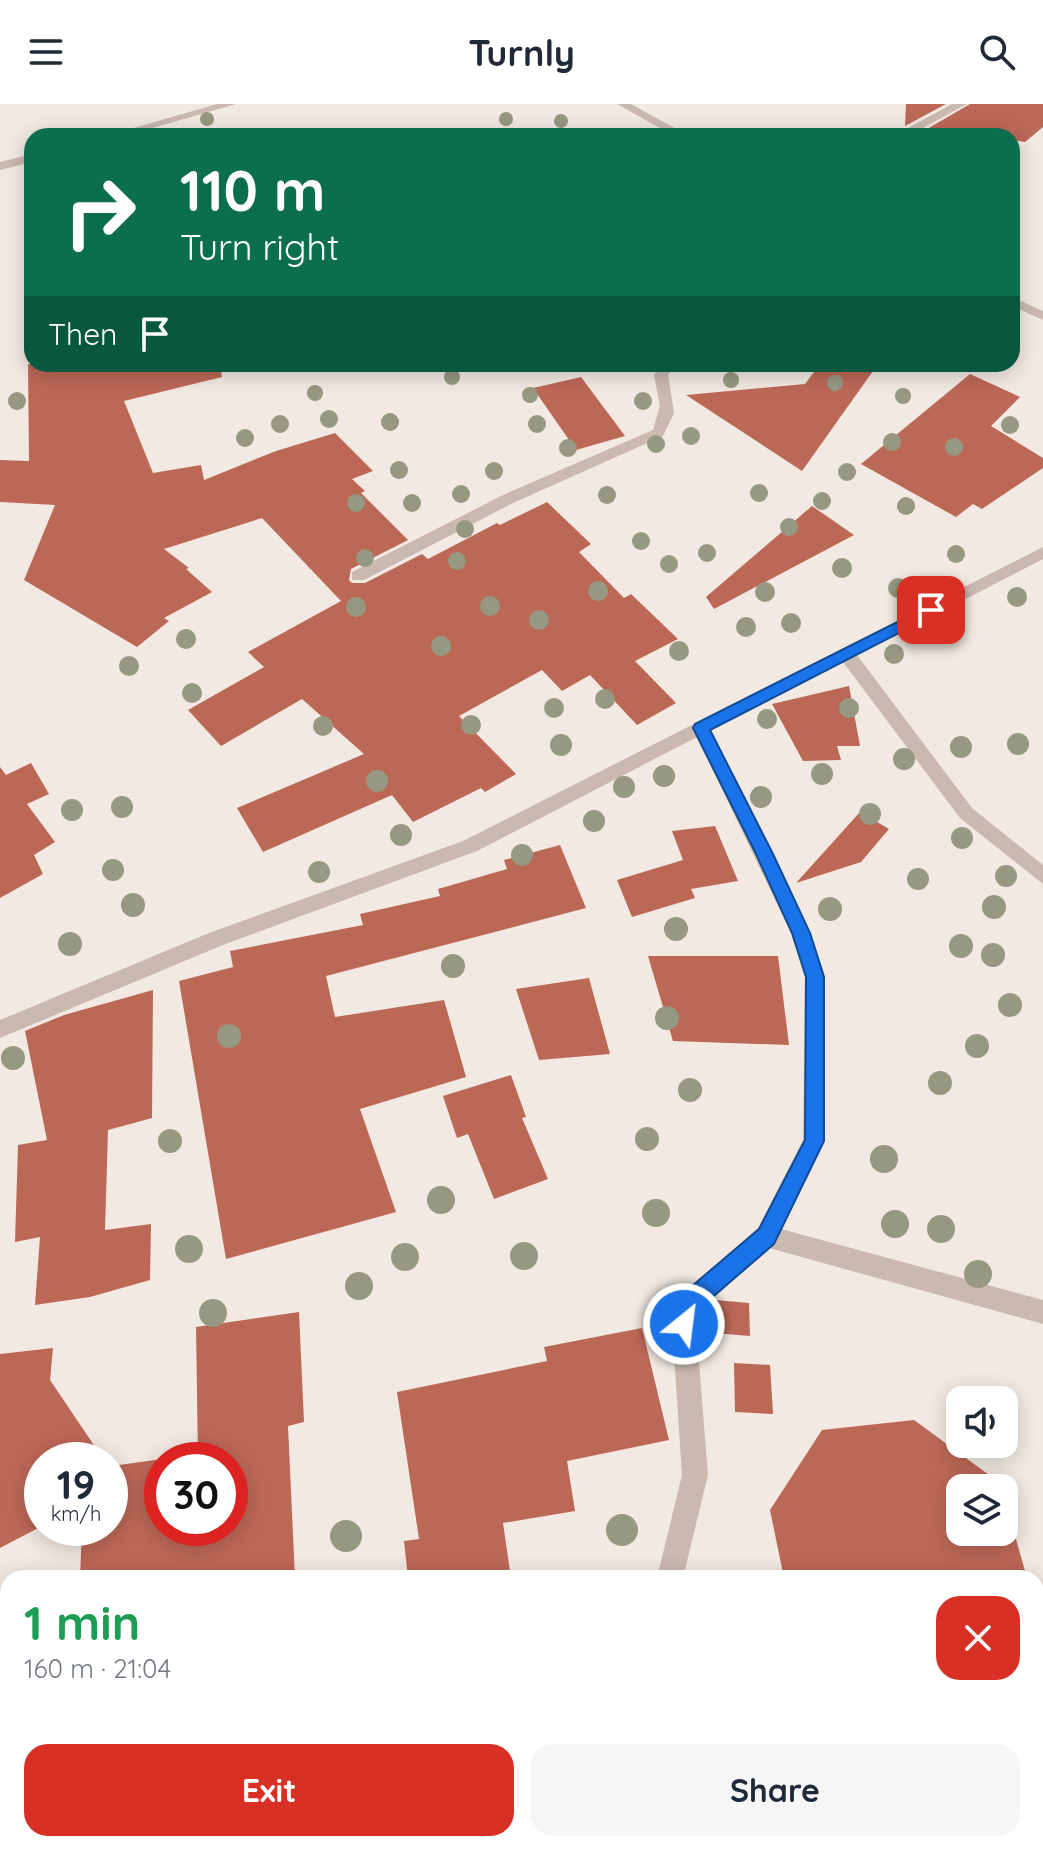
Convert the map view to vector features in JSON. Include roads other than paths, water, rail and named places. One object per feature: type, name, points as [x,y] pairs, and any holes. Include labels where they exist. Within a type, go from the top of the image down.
[{"type":"street","points":[[142,128],[230,104]]},
{"type":"street","points":[[623,104],[668,128]]},
{"type":"street","points":[[914,128],[961,104]]},
{"type":"street","points":[[0,166],[24,160]]},
{"type":"street","points":[[1020,305],[1043,316]]},
{"type":"street","points":[[358,576],[508,499],[658,433],[667,422],[668,408],[661,375],[663,372]]},
{"type":"street","points":[[0,1029],[216,939],[470,846],[1043,552]]},
{"type":"street","points":[[846,653],[966,813],[1043,876]]},
{"type":"street","points":[[672,1570],[695,1475],[684,1324],[693,1300],[766,1236],[814,1141],[815,977],[801,933],[765,854],[701,728]]},
{"type":"street","points":[[766,1236],[1043,1312]]}]
